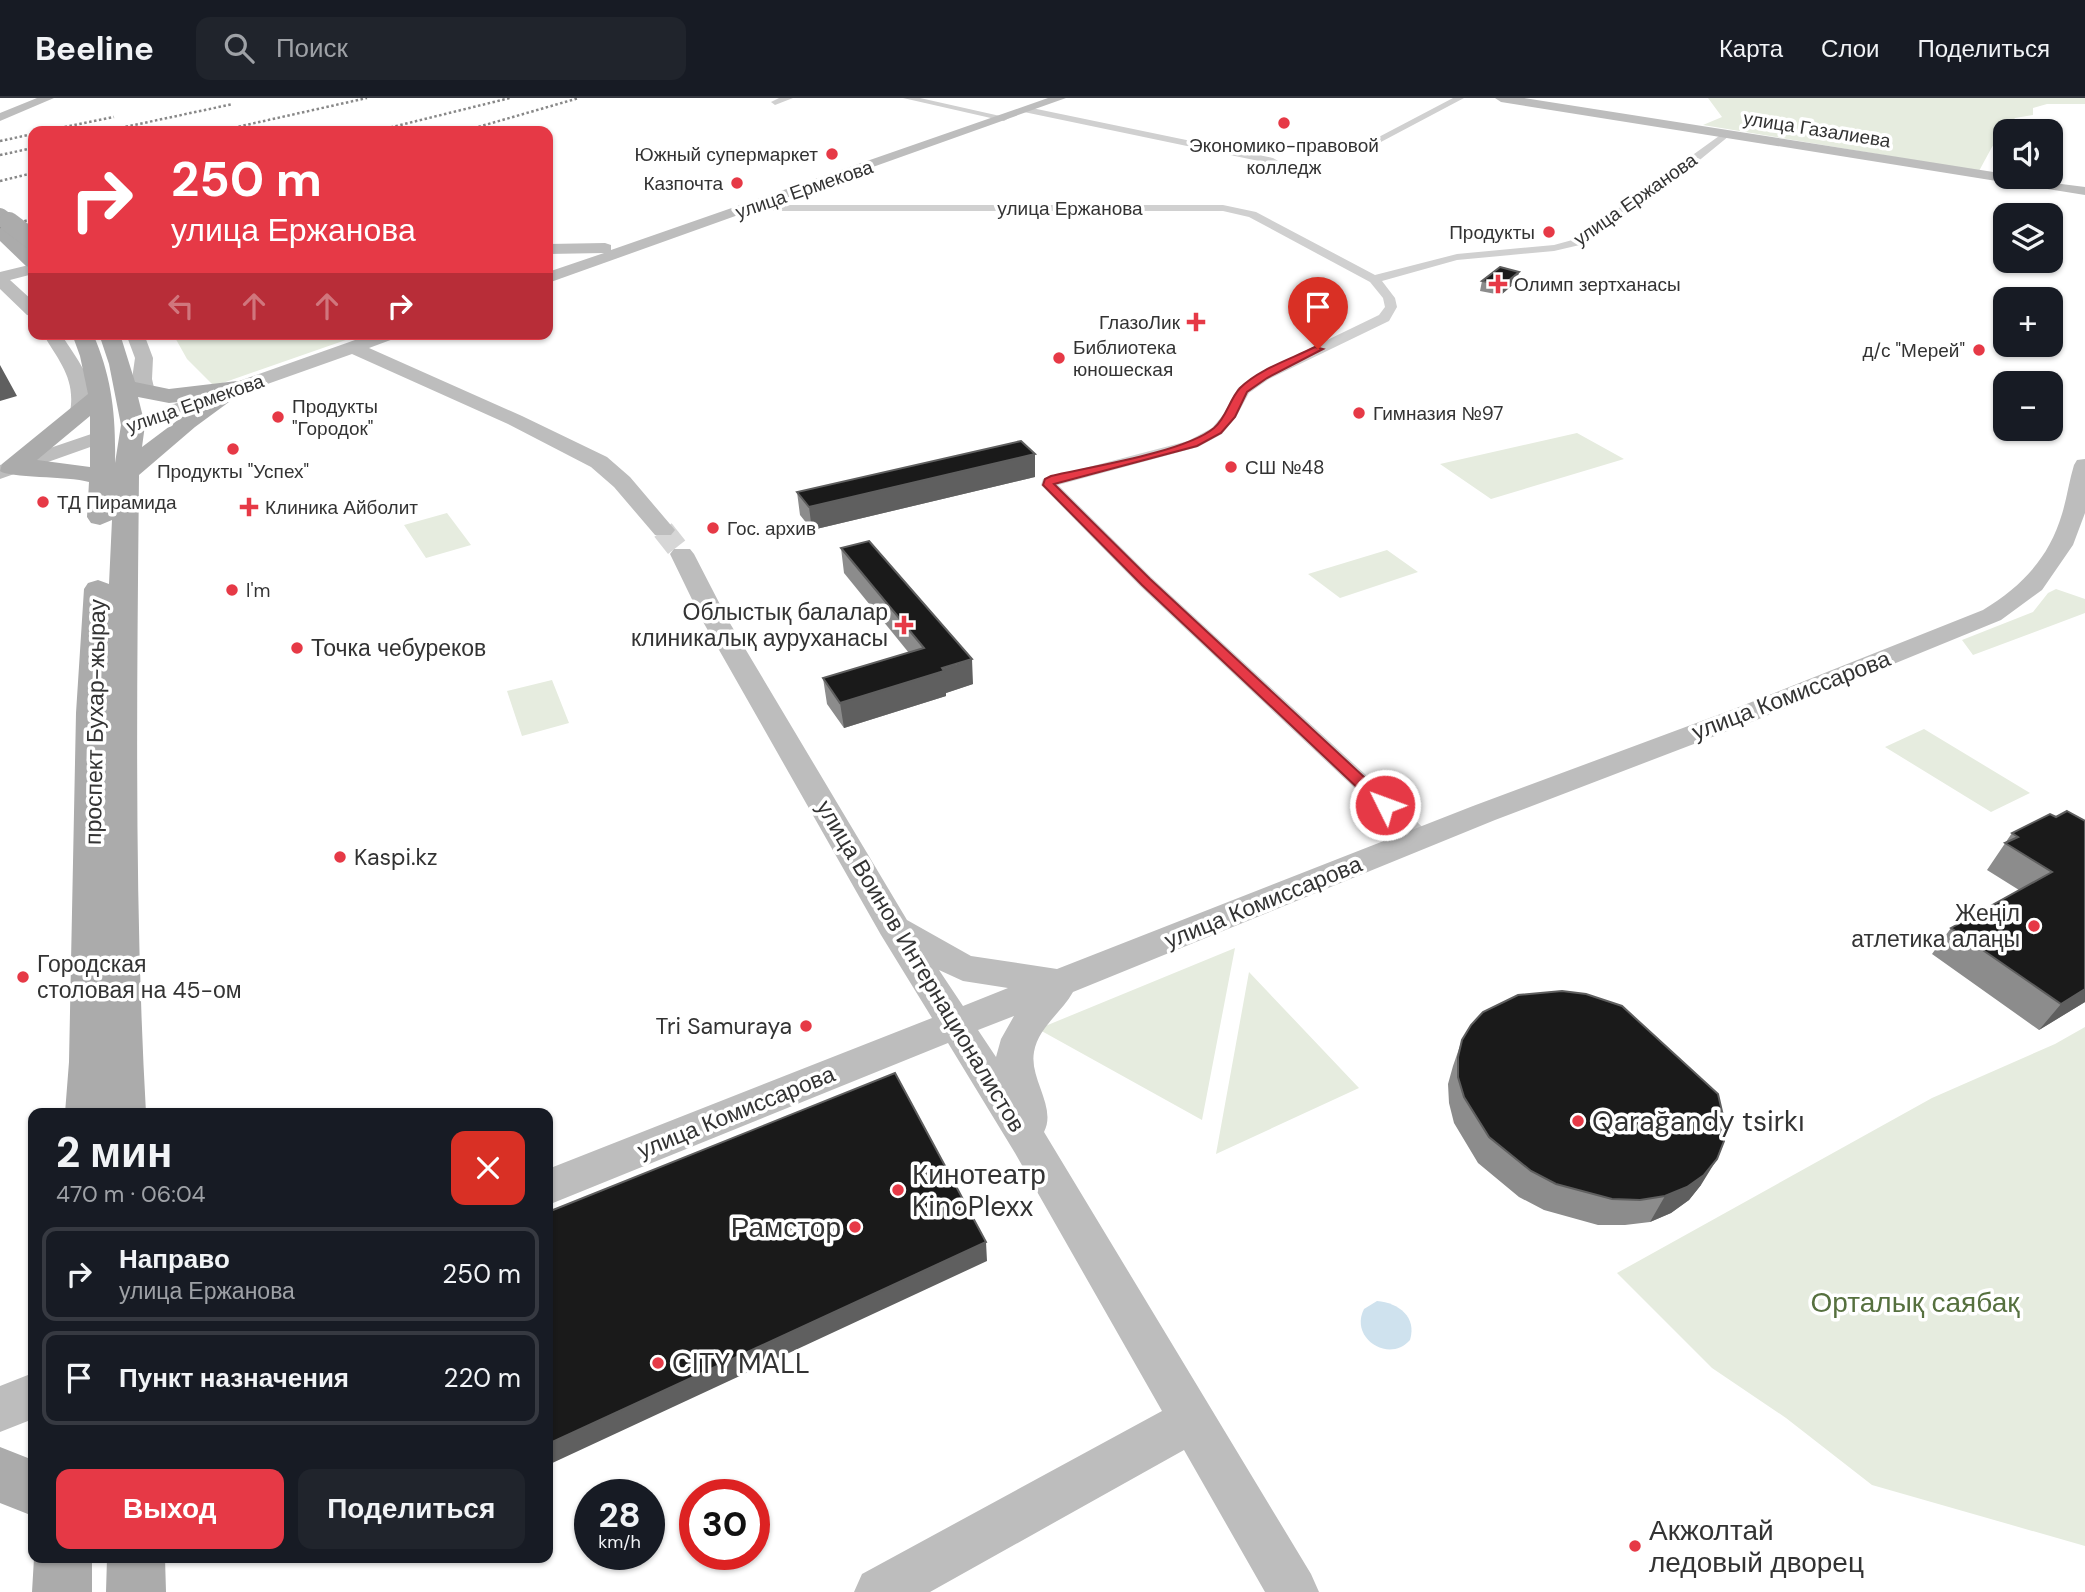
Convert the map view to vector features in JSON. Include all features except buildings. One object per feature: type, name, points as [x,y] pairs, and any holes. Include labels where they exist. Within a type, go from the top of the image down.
[{"type":"main road","points":[[4,114],[48,98]]},
{"type":"main road","name":"улица Ермекова","points":[[553,277],[1060,98]]},
{"type":"main road","name":"улица Газалиева","points":[[1501,98],[2085,191]]},
{"type":"main road","points":[[0,216],[28,236]]},
{"type":"main road","points":[[0,231],[28,300]]},
{"type":"main road","points":[[553,252],[651,242]]},
{"type":"main road","points":[[553,254],[585,267]]},
{"type":"main road","points":[[60,340],[111,381],[169,396],[237,388]]},
{"type":"main road","name":"проспект Бухар-жырау","points":[[85,340],[111,381],[133,425],[114,475]]},
{"type":"main road","name":"проспект Бухар-жырау","points":[[87,1108],[114,475],[103,436],[111,381],[109,340]]},
{"type":"main road","points":[[6,470],[80,412],[111,381],[145,358],[138,340]]},
{"type":"main road","name":"улица Ермекова","points":[[6,470],[375,340]]},
{"type":"main road","points":[[355,348],[515,420],[598,463],[622,482],[663,530]]},
{"type":"main road","points":[[6,470],[78,469],[114,475],[237,388]]},
{"type":"main road","name":"улица Комиссарова","points":[[553,1186],[1422,839],[1956,631],[2016,601],[2054,562],[2074,513],[2085,465]]},
{"type":"main road","name":"улица Воинов Интернационалистов","points":[[682,554],[722,632],[893,926],[1028,1141],[1293,1592]]},
{"type":"main road","name":"проспект Бухар-жырау","points":[[106,710],[124,1108]]},
{"type":"main road","points":[[893,926],[963,968],[1061,983]]},
{"type":"main road","points":[[1028,1141],[1028,1109],[1016,1076],[1013,1055],[1023,1030],[1061,983]]},
{"type":"main road","points":[[0,1409],[28,1398]]},
{"type":"main road","points":[[880,1592],[1193,1419]]},
{"type":"main road","points":[[0,1475],[28,1486]]},
{"type":"main road","points":[[62,1592],[63,1563]]},
{"type":"main road","points":[[136,1563],[136,1592]]},
{"type":"street","points":[[775,102],[789,98]]},
{"type":"street","points":[[907,98],[926,99],[1004,118]]},
{"type":"street","points":[[1360,150],[1460,98]]},
{"type":"street","points":[[1027,110],[1273,161]]},
{"type":"street","name":"улица Ержанова","points":[[750,208],[1223,208],[1252,215],[1374,279],[1457,257],[1554,248],[1580,242],[1681,170],[1726,134]]},
{"type":"street","points":[[1374,279],[1389,298],[1391,307],[1384,318],[1264,376],[1243,391],[1229,417],[1217,431],[1193,444],[1049,482],[1049,485],[1146,582],[1422,839]]},
{"type":"green space","points":[[1708,98],[2085,98],[2085,104],[2047,104],[2033,108],[2033,115],[2014,119],[1993,119],[1993,146],[1979,171],[1703,125],[1722,117]]},
{"type":"green space","points":[[176,340],[346,340],[214,386],[187,359]]},
{"type":"green space","points":[[1577,433],[1624,459],[1491,499],[1440,464]]},
{"type":"green space","points":[[447,513],[471,545],[426,558],[404,525]]},
{"type":"green space","points":[[1387,550],[1418,572],[1340,598],[1308,574]]},
{"type":"green space","points":[[2056,589],[2085,599],[2085,613],[1973,655],[1962,640],[2033,612],[2048,593]]},
{"type":"green space","points":[[552,680],[569,723],[522,736],[507,691]]},
{"type":"green space","points":[[1924,729],[2030,793],[1991,812],[1885,747]]},
{"type":"green space","points":[[1235,948],[1202,1120],[1038,1029]]},
{"type":"green space","points":[[1249,972],[1359,1088],[1216,1154]]},
{"type":"green space","name":"Орталық саябақ","points":[[2085,1027],[2085,1546],[1872,1485],[1786,1418],[1712,1368],[1617,1273],[1932,1098],[2055,1044]]},
{"type":"water","points":[[1377,1301],[1399,1308],[1408,1318],[1411,1324],[1410,1340],[1401,1347],[1382,1348],[1366,1338],[1361,1320],[1364,1309]]},
{"type":"tunnel","points":[[663,530],[682,554]]},
{"type":"railway","points":[[241,126],[367,98]]},
{"type":"railway","points":[[396,126],[510,98]]},
{"type":"railway","points":[[481,126],[579,98]]},
{"type":"railway","points":[[130,126],[233,104]]},
{"type":"railway","points":[[70,126],[114,117]]},
{"type":"railway","points":[[0,141],[28,135]]},
{"type":"railway","points":[[0,155],[28,149]]},
{"type":"railway","points":[[0,181],[28,174]]},
{"type":"railway","points":[[0,227],[28,220]]},
{"type":"place","name":"Экономико-правовой колледж","points":[[1284,123]]},
{"type":"place","name":"Южный супермаркет","points":[[832,154]]},
{"type":"place","name":"Казпочта","points":[[737,183]]},
{"type":"place","name":"Продукты","points":[[1549,232]]},
{"type":"place","name":"Олимп зертханасы","points":[[1498,284]]},
{"type":"place","name":"ГлазоЛик","points":[[1196,322]]},
{"type":"place","name":"д/с \"Мерей\"","points":[[1979,350]]},
{"type":"place","name":"Библиотека юношеская","points":[[1059,358]]},
{"type":"place","name":"Гимназия №97","points":[[1359,413]]},
{"type":"place","name":"Продукты \"Городок\"","points":[[278,417]]},
{"type":"place","name":"Продукты \"Успех\"","points":[[233,449]]},
{"type":"place","name":"СШ №48","points":[[1231,467]]},
{"type":"place","name":"ТД Пирамида","points":[[43,502]]},
{"type":"place","name":"Клиника Айболит","points":[[249,507]]},
{"type":"place","name":"Гос. архив","points":[[713,528]]},
{"type":"place","name":"I'm","points":[[232,590]]},
{"type":"place","name":"Облыстық балалар клиникалық ауруханасы","points":[[904,625]]},
{"type":"place","name":"Точка чебуреков","points":[[297,648]]},
{"type":"place","name":"Kaspi.kz","points":[[340,857]]},
{"type":"place","name":"Жеңіл атлетика алаңы","points":[[2034,926]]},
{"type":"place","name":"Городская столовая на 45-ом","points":[[23,977]]},
{"type":"place","name":"Tri Samuraya","points":[[806,1026]]},
{"type":"place","name":"Qarağandy tsirkı","points":[[1578,1121]]},
{"type":"place","name":"Кинотеатр KinoPlexx","points":[[898,1190]]},
{"type":"place","name":"Рамстор","points":[[855,1227]]},
{"type":"place","name":"CITY MALL","points":[[658,1363]]},
{"type":"place","name":"Акжолтай ледовый дворец","points":[[1635,1546]]},
{"type":"route","points":[[1318,349],[1264,376],[1243,391],[1229,417],[1217,431],[1193,444],[1055,479],[1049,482],[1049,485],[1146,582],[1385,805]]}]
